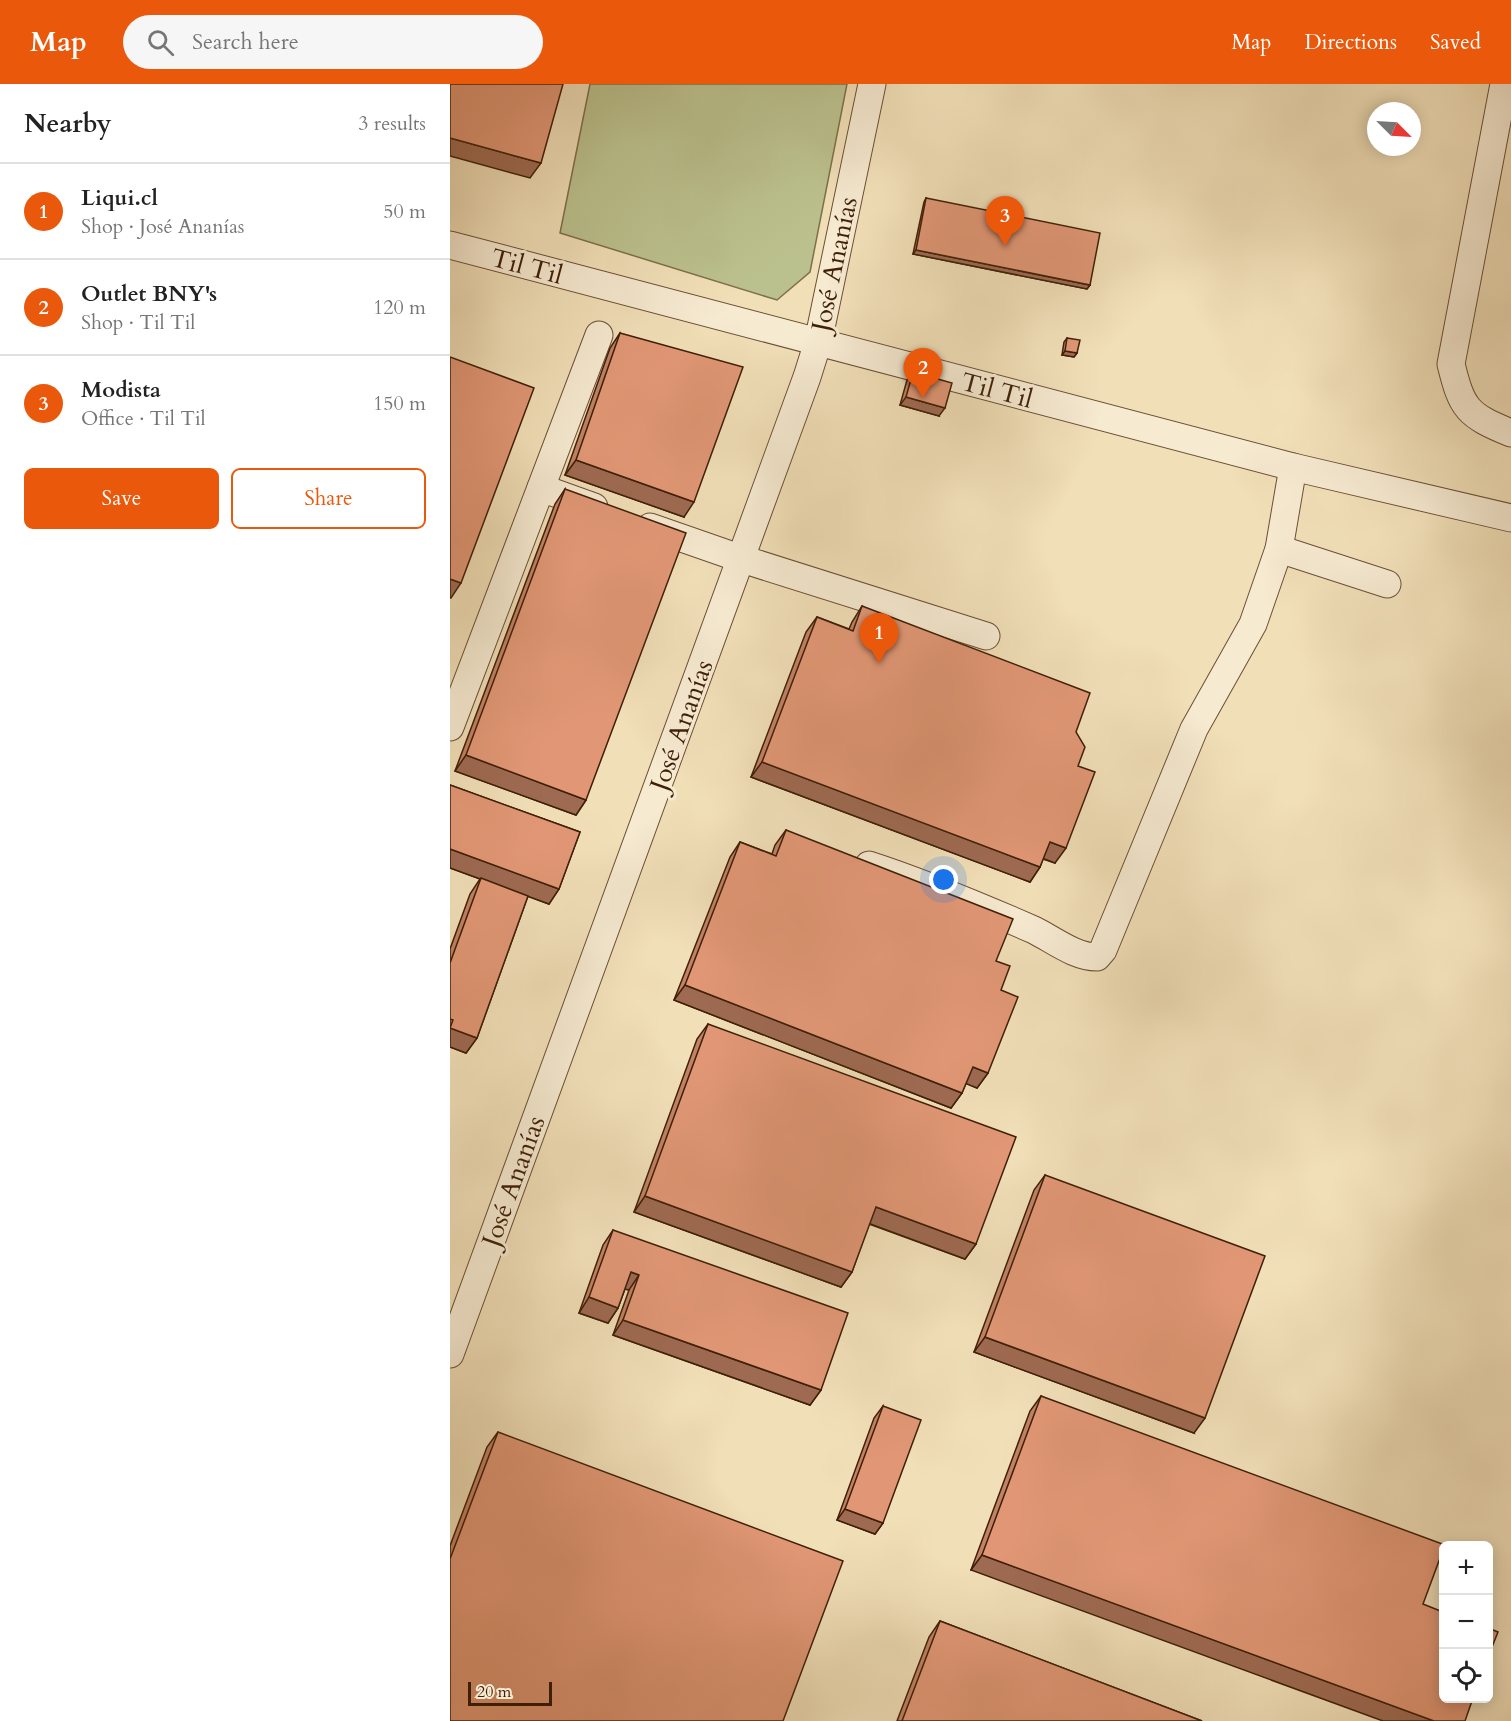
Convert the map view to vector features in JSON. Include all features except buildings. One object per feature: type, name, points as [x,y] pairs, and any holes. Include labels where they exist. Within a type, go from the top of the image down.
[{"type":"street","name":"José Ananías","points":[[450,1354],[742,559],[818,342],[872,84]]},
{"type":"street","points":[[1504,84],[1451,364],[1459,397],[1471,411],[1488,423],[1511,433]]},
{"type":"street","name":"Til Til","points":[[450,245],[1293,467],[1511,518]]},
{"type":"street","points":[[450,727],[599,335]]},
{"type":"street","points":[[845,856],[919,881],[1036,932],[1085,957],[1097,957],[1108,940],[1194,729],[1253,624],[1280,549],[1293,467]]},
{"type":"street","points":[[541,488],[742,559],[986,636]]},
{"type":"street","points":[[1280,549],[1387,584]]},
{"type":"green space","points":[[590,84],[847,84],[810,272],[777,300],[560,233]]},
{"type":"place","name":"Modista","points":[[1005,246]]},
{"type":"place","name":"Outlet BNY's","points":[[923,398]]},
{"type":"place","name":"Liqui.cl","points":[[879,663]]}]
